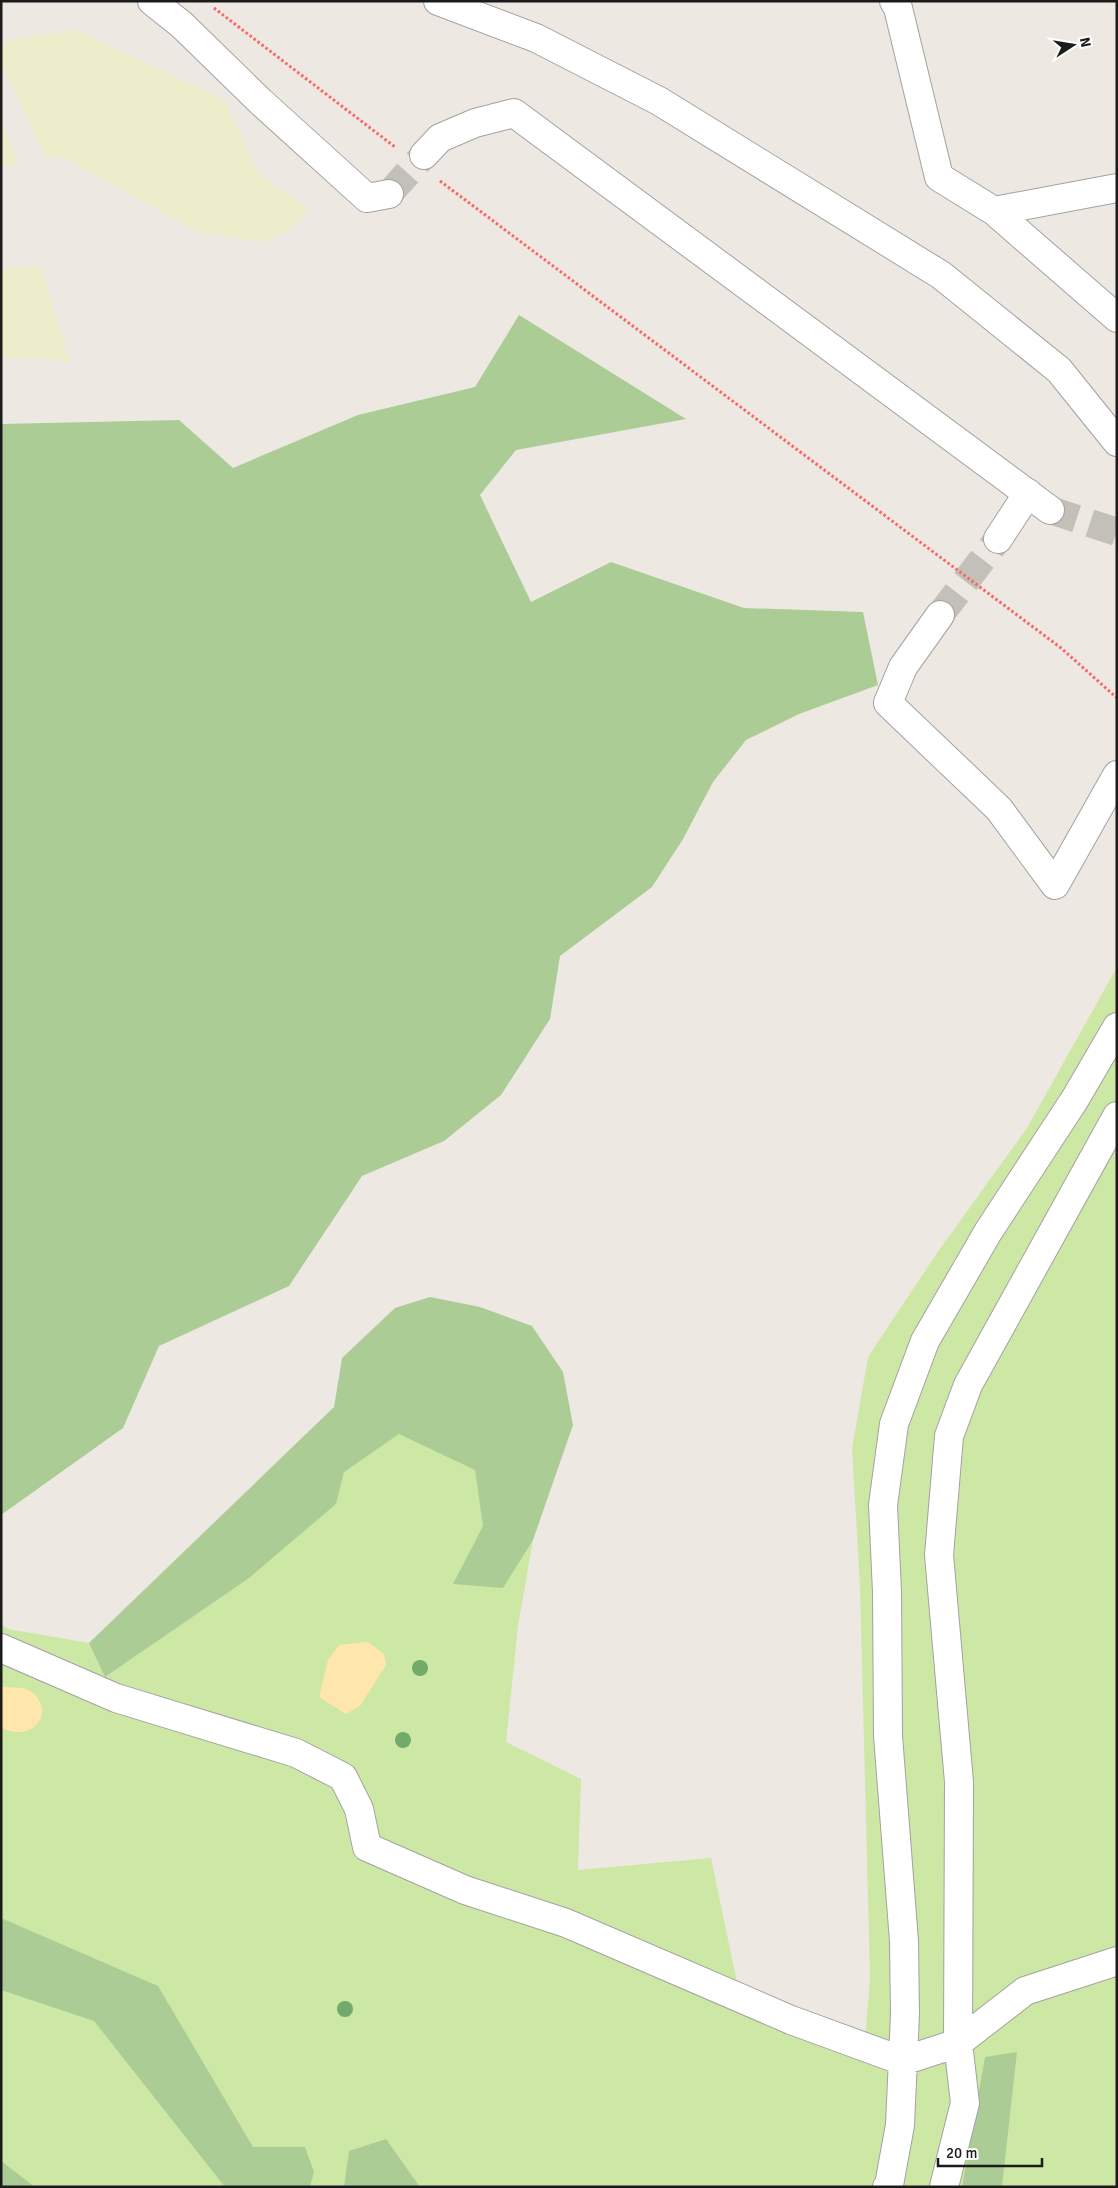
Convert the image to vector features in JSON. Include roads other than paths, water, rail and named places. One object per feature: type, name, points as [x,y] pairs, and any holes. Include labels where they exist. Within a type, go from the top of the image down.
[{"type":"street","points":[[152,1],[182,25],[261,102],[367,198],[389,194]]},
{"type":"street","points":[[438,1],[536,38],[659,101],[941,275],[1059,370],[1117,442]]},
{"type":"street","points":[[894,1],[898,8],[938,177],[994,211],[1117,318]]},
{"type":"street","points":[[412,152],[474,123],[514,113],[1050,510]]},
{"type":"street","points":[[994,211],[1117,188]]},
{"type":"street","points":[[998,539],[1028,493]]},
{"type":"street","points":[[940,616],[903,666],[888,703],[999,809],[1055,885],[1117,775]]},
{"type":"street","points":[[887,2187],[889,2185],[900,2125],[905,2014],[904,1941],[888,1736],[887,1592],[883,1505],[894,1424],[925,1341],[988,1232],[1075,1099],[1117,1027]]},
{"type":"street","points":[[944,2187],[965,2103],[958,2043],[960,1782],[939,1555],[949,1436],[968,1385],[1117,1116]]},
{"type":"street","points":[[1,1648],[116,1698],[296,1753],[343,1777],[359,1808],[367,1847],[465,1890],[566,1922],[792,2020],[903,2062],[958,2043],[1025,1991],[1117,1961]]},
{"type":"tunnel","points":[[389,194],[424,155]]},
{"type":"tunnel","points":[[1050,510],[1117,532]]},
{"type":"tunnel","points":[[940,615],[998,539]]}]
